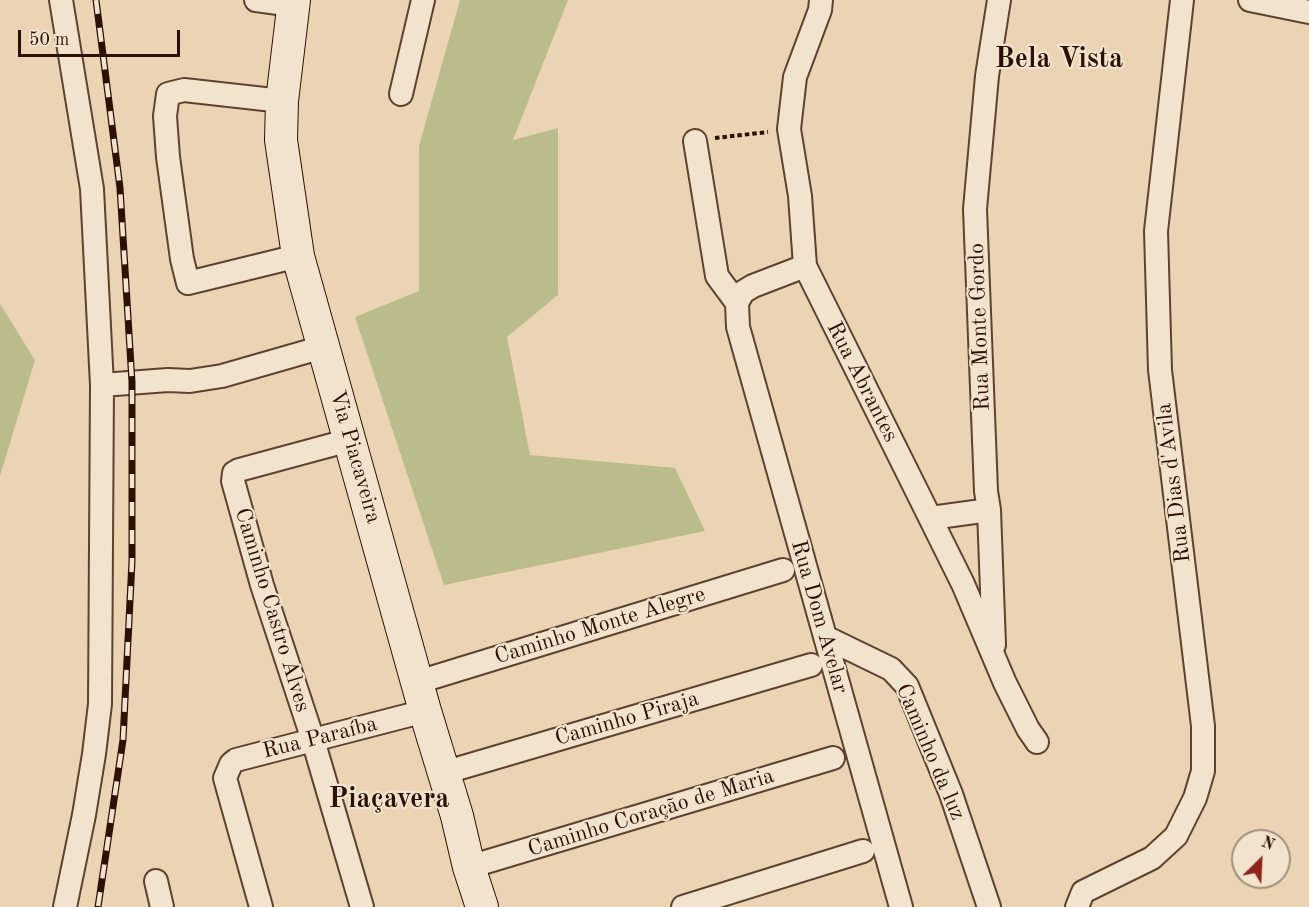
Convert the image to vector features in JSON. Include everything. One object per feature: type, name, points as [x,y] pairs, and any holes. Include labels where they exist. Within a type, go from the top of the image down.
[{"type":"street","points":[[61,0],[92,189],[102,385],[100,704],[84,815],[65,907]]},
{"type":"street","points":[[256,0],[294,2]]},
{"type":"street","points":[[401,94],[423,0]]},
{"type":"street","name":"Rua Abrantes","points":[[821,0],[820,10],[795,77],[789,129],[800,196],[805,266],[931,518],[1014,702],[1037,742]]},
{"type":"street","name":"Rua Monte Gordo","points":[[994,655],[975,209],[987,76],[999,0]]},
{"type":"street","name":"Rua Dias d'Avila","points":[[1077,907],[1083,892],[1152,858],[1176,836],[1196,798],[1203,771],[1203,726],[1160,370],[1156,231],[1182,0]]},
{"type":"street","points":[[1250,0],[1309,12]]},
{"type":"street","name":"Via Piacaveira","points":[[294,2],[282,101],[282,150],[298,256],[482,907]]},
{"type":"street","points":[[282,101],[184,90],[168,94],[165,116],[168,157],[182,258],[188,283],[298,256]]},
{"type":"street","points":[[695,141],[717,276],[737,303],[743,292],[753,286],[805,266]]},
{"type":"street","name":"Rua Dom Avelar","points":[[737,303],[738,327],[901,907]]},
{"type":"street","points":[[102,385],[168,380],[190,381],[222,376],[323,347]]},
{"type":"street","name":"Caminho Castro Alves","points":[[350,440],[239,470],[234,473],[233,481],[262,585],[313,740],[362,907]]},
{"type":"street","points":[[931,518],[988,510]]},
{"type":"street","name":"Caminho Monte Alegre","points":[[421,697],[783,570]]},
{"type":"street","name":"Caminho da luz","points":[[825,637],[891,669],[907,686],[951,794],[989,907]]},
{"type":"street","name":"Caminho Piraja","points":[[443,773],[811,665]]},
{"type":"street","name":"Rua Paraíba","points":[[261,907],[225,778],[231,764],[236,760],[313,740],[421,697]]},
{"type":"street","name":"Caminho Coração de Maria","points":[[469,867],[833,758]]},
{"type":"street","points":[[683,907],[863,851]]},
{"type":"street","points":[[156,881],[162,907]]},
{"type":"path","points":[[695,141],[789,129]]},
{"type":"green space","points":[[460,0],[568,0],[513,140],[558,128],[558,295],[507,337],[530,455],[675,468],[705,531],[444,585],[355,317],[419,291],[419,146]]},
{"type":"green space","points":[[0,304],[35,360],[0,476]]},
{"type":"railway","points":[[96,0],[120,188],[132,382],[132,561],[123,740],[98,907]]},
{"type":"district","name":"Bela Vista","points":[[1059,60]]},
{"type":"district","name":"Piaçavera","points":[[389,800]]}]
